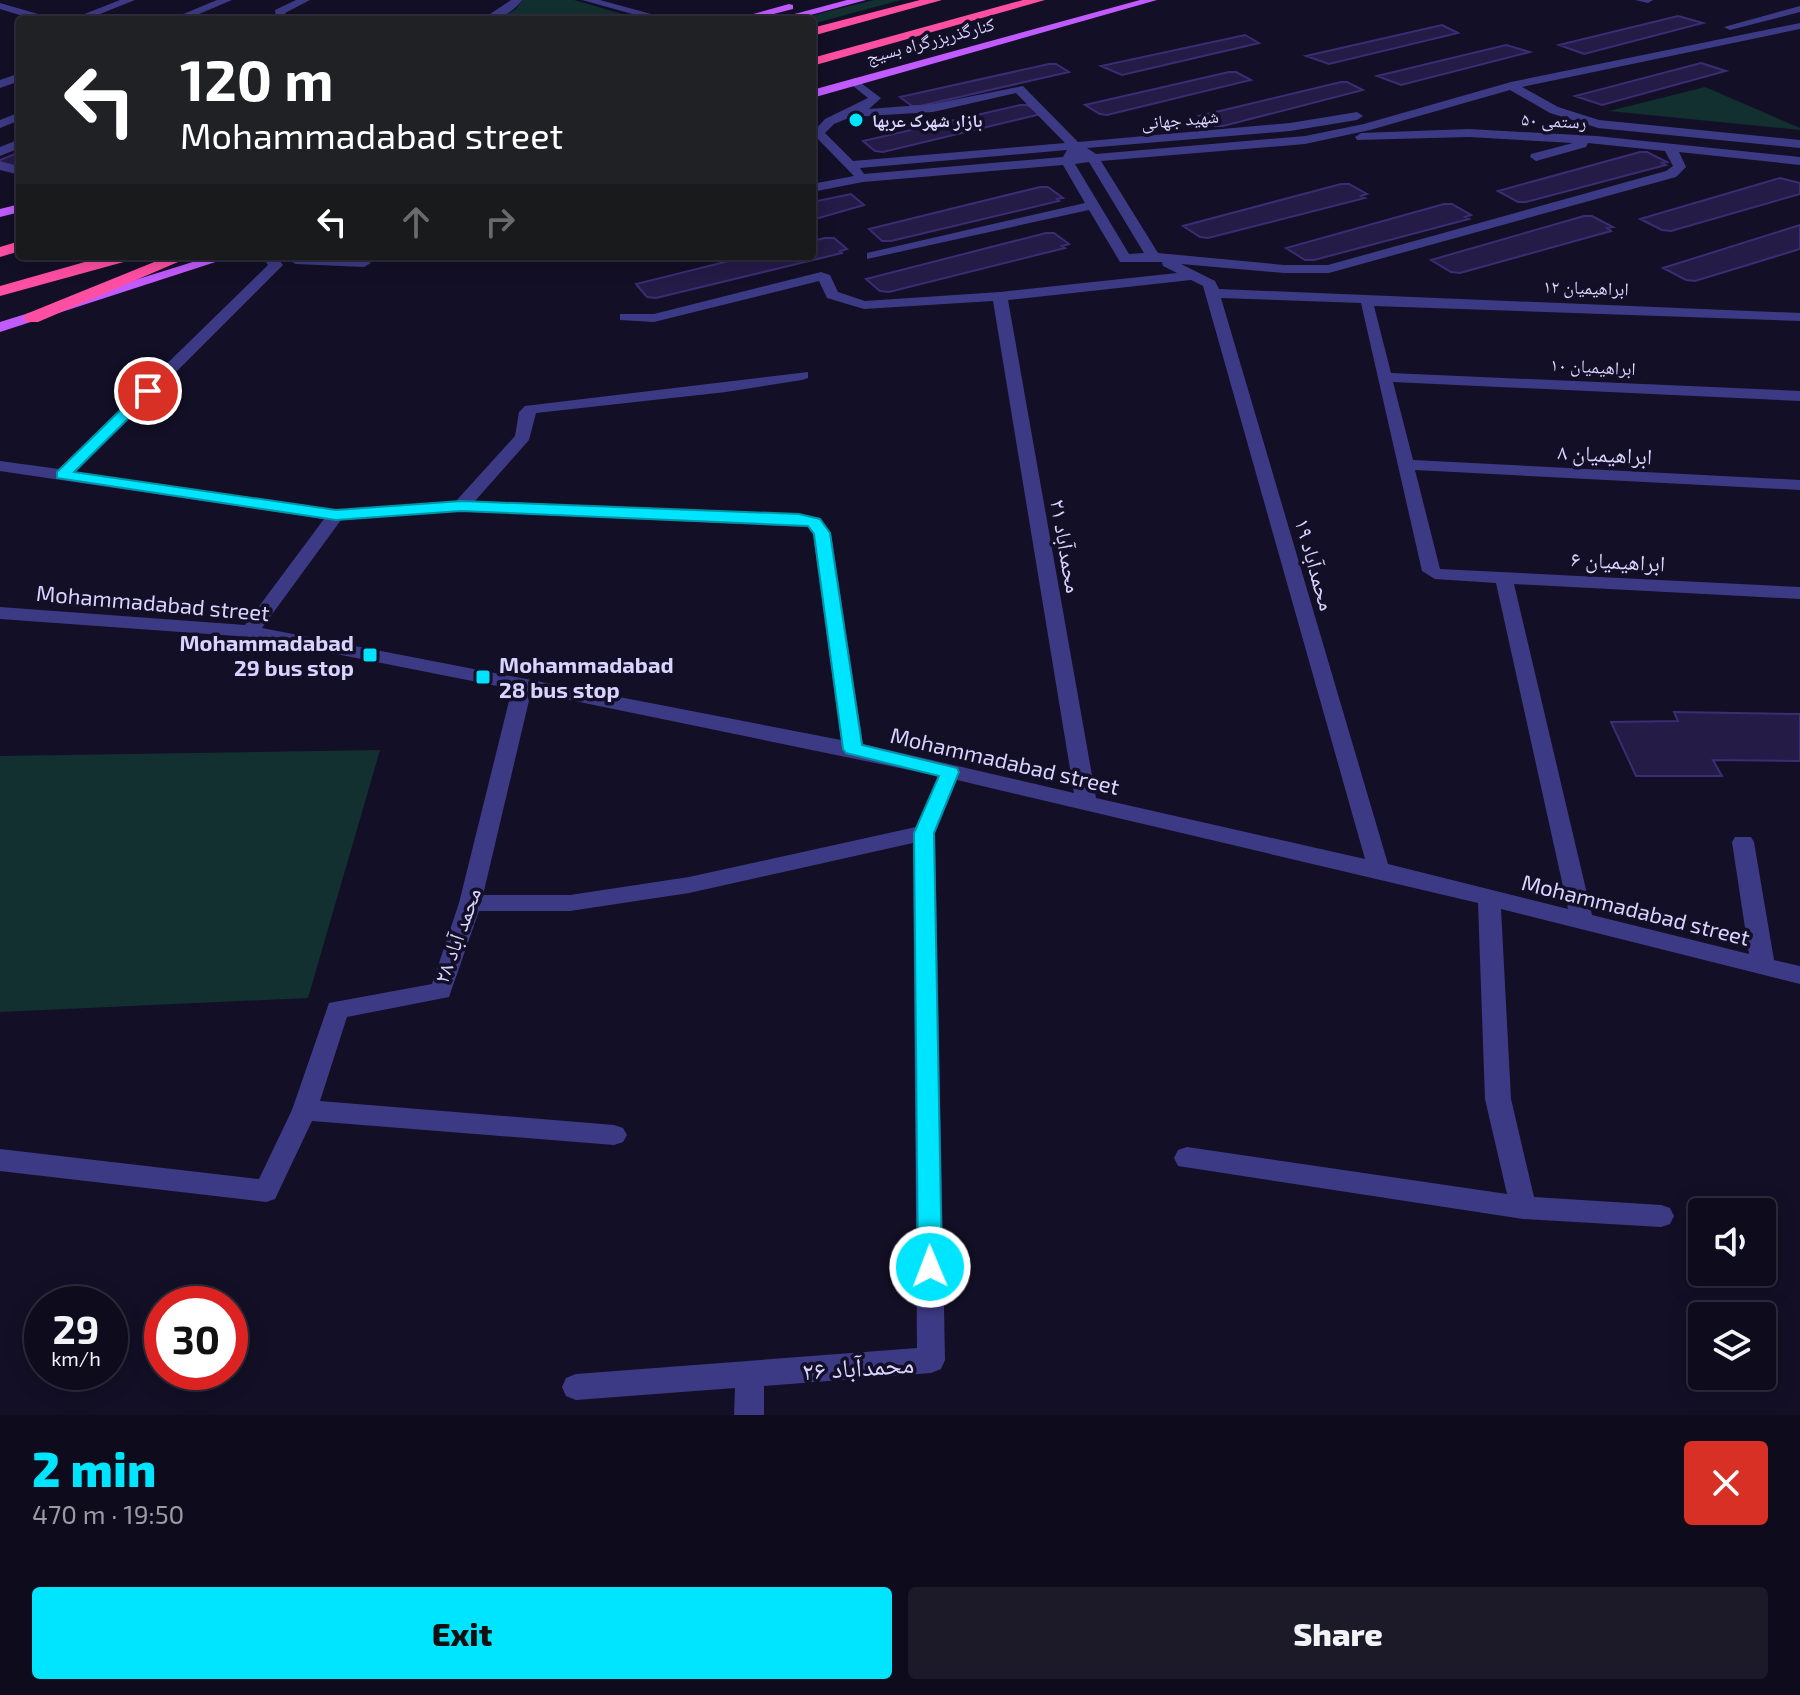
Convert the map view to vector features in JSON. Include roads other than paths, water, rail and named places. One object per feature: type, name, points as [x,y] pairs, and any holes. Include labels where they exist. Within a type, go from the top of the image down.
[{"type":"highway","points":[[816,31],[935,0]]},
{"type":"highway","points":[[816,61],[1038,0]]},
{"type":"highway","points":[[0,291],[110,260]]},
{"type":"highway","points":[[32,318],[174,260]]},
{"type":"highway","points":[[0,303],[106,261]]},
{"type":"main road","points":[[754,16],[816,0]]},
{"type":"main road","points":[[795,16],[861,0]]},
{"type":"main road","points":[[854,82],[941,48],[1113,0]]},
{"type":"main road","name":"کنارگذربزرگراه بسیج","points":[[816,93],[1152,0]]},
{"type":"main road","points":[[0,327],[214,260]]},
{"type":"street","points":[[2,8],[31,0]]},
{"type":"street","points":[[86,16],[130,0]]},
{"type":"street","points":[[185,16],[227,0]]},
{"type":"street","points":[[282,14],[305,0]]},
{"type":"street","points":[[493,16],[517,0]]},
{"type":"street","points":[[587,0],[644,16]]},
{"type":"street","points":[[1640,0],[1648,0]]},
{"type":"street","points":[[2,8],[33,16]]},
{"type":"street","name":"شهید جهانی","points":[[816,187],[863,178],[1305,140],[1366,127],[1800,9]]},
{"type":"street","name":"شهید جهانی","points":[[850,165],[1290,127],[1511,86],[1800,26]]},
{"type":"street","points":[[854,82],[875,98],[868,107],[823,124],[818,133],[863,178]]},
{"type":"street","name":"رستمی ۵۰","points":[[1511,86],[1554,110],[1598,124],[1800,144]]},
{"type":"street","points":[[853,114],[933,108],[1019,89],[1075,146],[1093,158],[1153,257],[1199,277]]},
{"type":"street","points":[[1536,157],[1596,140],[1598,124]]},
{"type":"street","name":"رستمی ۵۰","points":[[1305,140],[1469,133],[1596,140],[1800,161]]},
{"type":"street","points":[[1075,146],[1067,161],[1125,259],[1153,257],[1284,269],[1344,265],[1671,174],[1680,167],[1670,148]]},
{"type":"street","points":[[816,150],[836,152]]},
{"type":"street","points":[[872,256],[1092,205]]},
{"type":"street","points":[[63,475],[276,265],[272,260]]},
{"type":"street","points":[[296,260],[364,263]]},
{"type":"street","points":[[625,317],[654,318],[821,276],[825,278],[832,295],[864,305],[1000,296],[1185,274],[1199,277]]},
{"type":"street","name":"محمدآباد ۱۹","points":[[1199,277],[1210,284],[1213,293],[1379,870]]},
{"type":"street","name":"ابراهیمیان ۱۲","points":[[1213,293],[1370,302],[1379,298],[1800,317]]},
{"type":"street","name":"محمدآباد ۲۱","points":[[1000,296],[1086,803]]},
{"type":"street","points":[[1370,302],[1367,306],[1407,465]]},
{"type":"street","points":[[461,506],[523,437],[527,412],[531,409],[726,387],[802,375]]},
{"type":"street","name":"ابراهیمیان ۱۰","points":[[1385,377],[1800,396]]},
{"type":"street","name":"ابراهیمیان ۸","points":[[1407,465],[1800,485]]},
{"type":"street","name":"ابراهیمیان ۶","points":[[1407,465],[1431,571],[1435,574],[1800,593]]},
{"type":"street","points":[[0,466],[336,515],[461,506],[799,519],[814,523],[822,533],[853,749]]},
{"type":"street","points":[[250,631],[336,515]]},
{"type":"street","points":[[1504,578],[1582,919]]},
{"type":"street","name":"Mohammadabad street","points":[[0,613],[117,619],[250,631],[853,749],[1379,870],[1800,975]]},
{"type":"street","name":"محمد آباد ۲۸","points":[[0,1160],[266,1191],[305,1110],[337,1009],[441,991],[470,903],[523,684]]},
{"type":"street","name":"محمدآباد ۲۶","points":[[576,1387],[931,1360],[924,833],[950,772]]},
{"type":"street","points":[[470,903],[570,903],[689,885],[924,833]]},
{"type":"street","points":[[1743,842],[1763,966]]},
{"type":"street","points":[[1489,898],[1498,1099],[1523,1208]]},
{"type":"street","points":[[305,1110],[614,1135]]},
{"type":"street","points":[[1187,1158],[1523,1208],[1661,1216]]},
{"type":"street","points":[[749,1415],[750,1373]]},
{"type":"place","name":"بازار شهرک عربها","points":[[856,120]]},
{"type":"place","name":"Mohammadabad 29 bus stop","points":[[370,655]]},
{"type":"place","name":"Mohammadabad 28 bus stop","points":[[483,677]]}]
